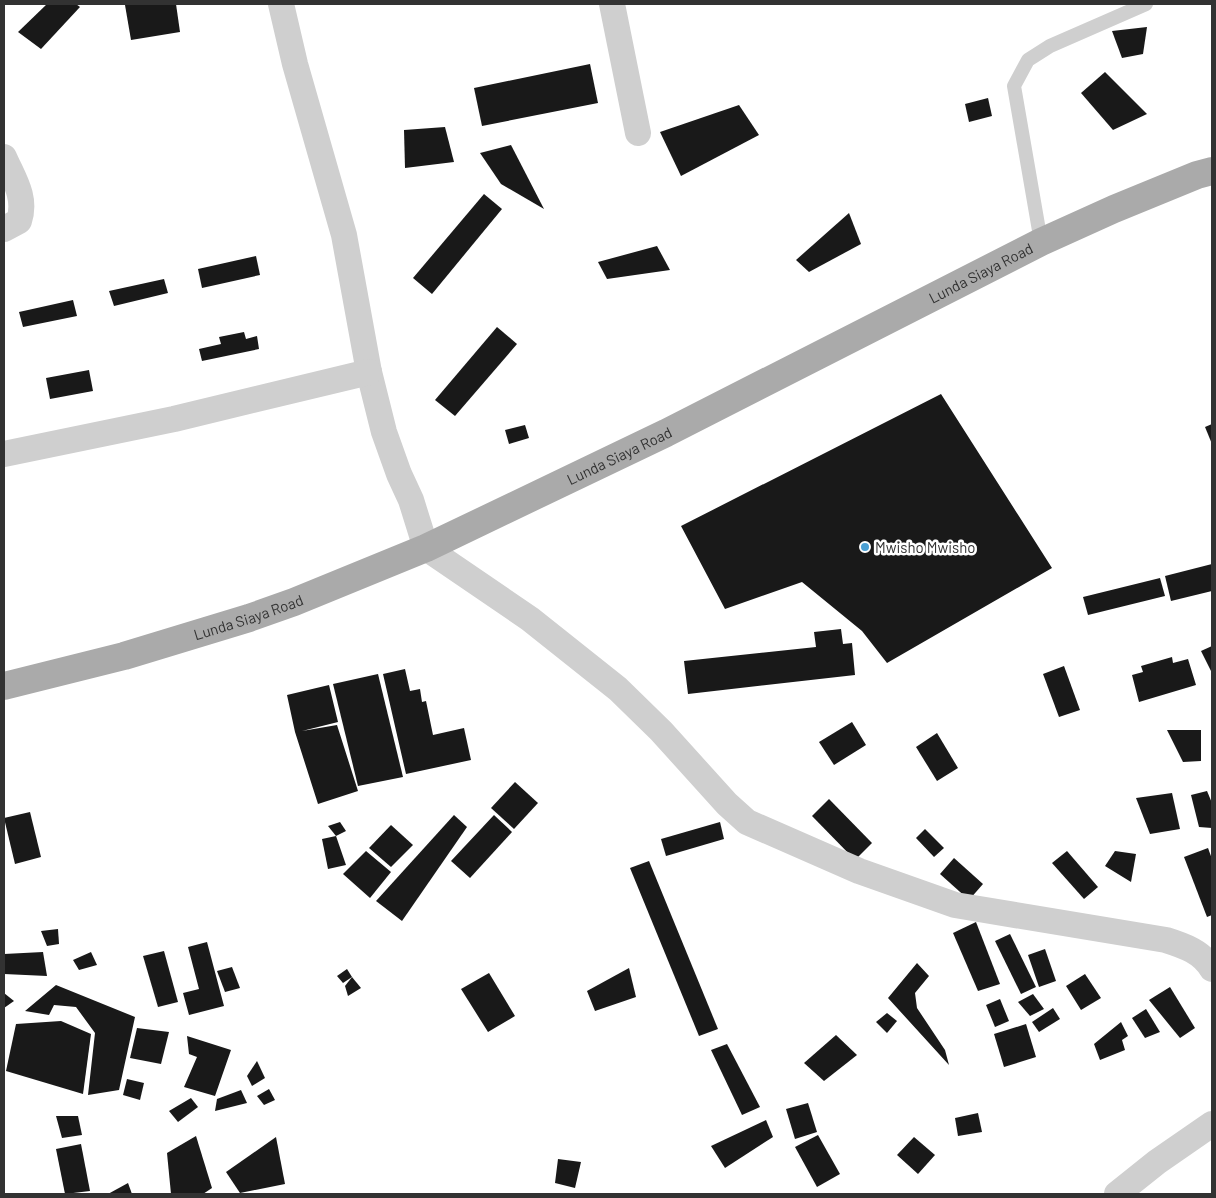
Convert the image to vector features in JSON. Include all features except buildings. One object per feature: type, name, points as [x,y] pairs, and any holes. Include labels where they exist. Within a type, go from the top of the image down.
[{"type":"main road","name":"Lunda Siaya Road","points":[[4,686],[124,656],[249,618],[294,602],[426,548],[666,433],[1041,242],[1114,209],[1197,175],[1212,171]]},
{"type":"street","points":[[281,4],[295,64],[344,235],[369,372],[384,432],[399,474],[411,500],[426,548],[530,619],[618,689],[647,716],[727,804],[747,822],[859,872],[922,895],[955,905],[1166,940],[1188,946],[1207,961],[1212,969]]},
{"type":"street","points":[[612,4],[638,133]]},
{"type":"street","points":[[4,157],[19,190],[22,210],[19,220],[4,229]]},
{"type":"street","points":[[4,454],[174,419],[369,372]]},
{"type":"street","points":[[1117,1194],[1156,1162],[1212,1124]]},
{"type":"lane","points":[[1041,242],[1014,86],[1028,60],[1050,46],[1146,4]]},
{"type":"place","name":"Mwisho Mwisho","points":[[865,547]]}]
